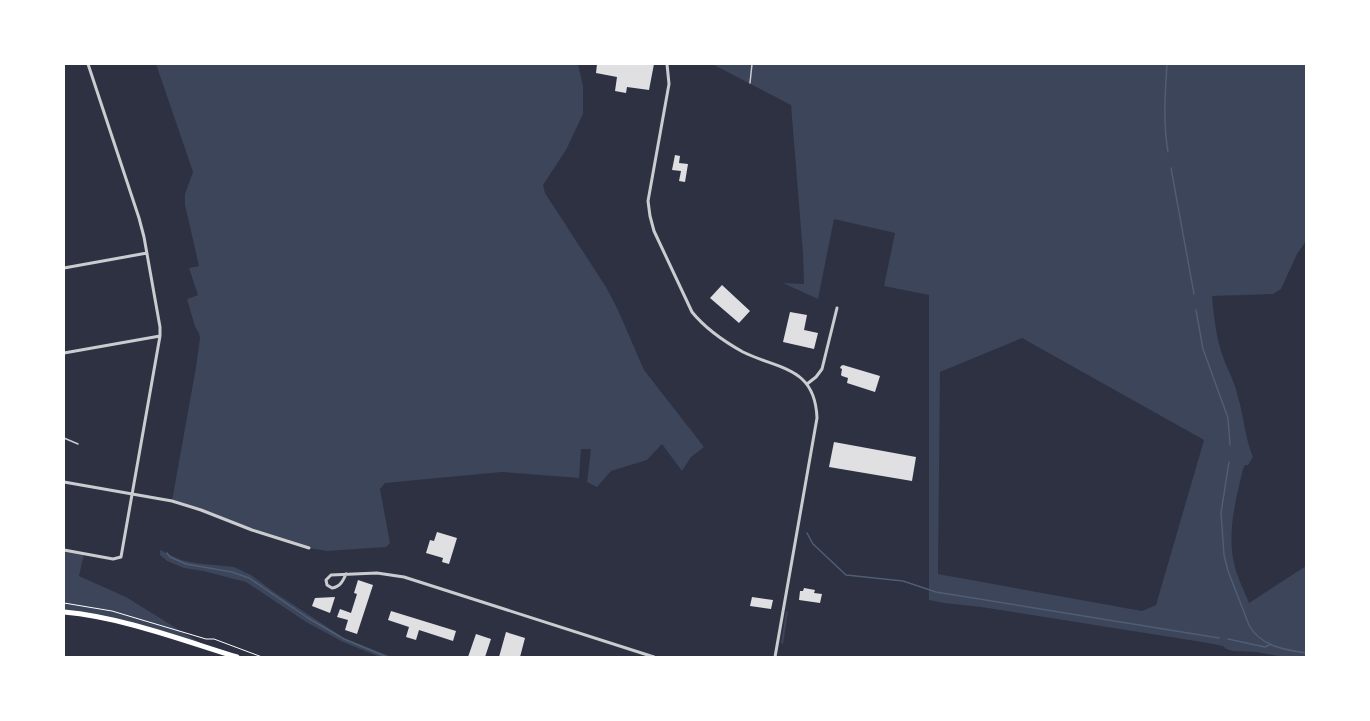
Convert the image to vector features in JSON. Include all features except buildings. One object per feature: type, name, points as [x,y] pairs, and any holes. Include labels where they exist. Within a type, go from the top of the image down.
[{"type":"main road","points":[[64,612],[78,613],[118,621],[237,657]]},
{"type":"street","points":[[64,550],[113,559],[119,559],[121,557],[160,336],[160,327],[147,253],[135,204],[88,64]]},
{"type":"street","points":[[667,64],[669,84],[648,201],[654,231],[692,312],[700,321],[742,351],[766,362],[790,370],[798,375],[807,384],[815,399],[816,418],[776,657]]},
{"type":"street","points":[[64,268],[147,253]]},
{"type":"street","points":[[807,384],[816,377],[822,369],[837,308]]},
{"type":"street","points":[[64,353],[160,336]]},
{"type":"street","points":[[64,482],[172,501],[201,510],[252,530],[310,548]]},
{"type":"street","points":[[346,574],[342,583],[337,587],[332,588],[327,585],[326,580],[330,575],[346,574],[377,573],[404,577],[654,657]]},
{"type":"lane","points":[[750,83],[752,64]]},
{"type":"lane","points":[[64,438],[78,444]]},
{"type":"path","points":[[64,603],[112,611],[206,639],[214,639],[262,657]]},
{"type":"shaded area","points":[[156,64],[578,64],[583,86],[583,114],[566,150],[543,185],[545,193],[606,287],[618,310],[644,370],[704,447],[691,457],[682,471],[662,444],[647,460],[611,471],[597,487],[587,482],[591,449],[581,449],[579,478],[502,472],[385,483],[380,489],[390,543],[386,547],[327,551],[309,548],[172,501],[200,338],[195,327],[187,299],[198,295],[189,268],[199,266],[185,205],[185,194],[193,172]]},
{"type":"shaded area","points":[[712,64],[1306,64],[1306,241],[1297,254],[1281,289],[1273,294],[1212,296],[1219,342],[1223,357],[1237,392],[1248,442],[1253,457],[1248,465],[1245,465],[1243,469],[1233,516],[1231,539],[1235,568],[1249,603],[1306,566],[1306,657],[1285,657],[1256,652],[1233,651],[1226,649],[1223,646],[1208,643],[929,600],[929,295],[884,286],[895,233],[834,219],[818,299],[783,283],[804,284],[791,105]],"holes":[[[1022,338],[1204,440],[1156,605],[1142,611],[938,574],[940,372]]]},
{"type":"shaded area","points":[[64,550],[84,554],[79,576],[126,597],[210,649],[118,621],[64,612]]},
{"type":"shaded area","points":[[160,550],[181,560],[234,567],[251,575],[344,638],[392,657],[380,657],[343,642],[306,622],[246,582],[203,571],[184,568],[167,561],[160,555]]},
{"type":"shaded area","points":[[788,611],[783,644],[781,643],[786,612]]},
{"type":"waterway","points":[[1167,64],[1165,119],[1168,152]]},
{"type":"waterway","points":[[1171,168],[1194,294]]},
{"type":"waterway","points":[[1196,310],[1203,349],[1228,418],[1230,445]]},
{"type":"waterway","points":[[1229,462],[1221,513],[1224,555],[1228,571],[1249,625],[1260,638],[1274,646],[1306,653]]},
{"type":"waterway","points":[[807,533],[813,544],[846,575],[903,581],[936,592],[1219,638]]},
{"type":"waterway","points":[[167,553],[170,557],[186,564],[232,572],[249,578],[308,618],[344,639],[387,657]]},
{"type":"waterway","points":[[1228,639],[1265,647],[1271,644]]}]
